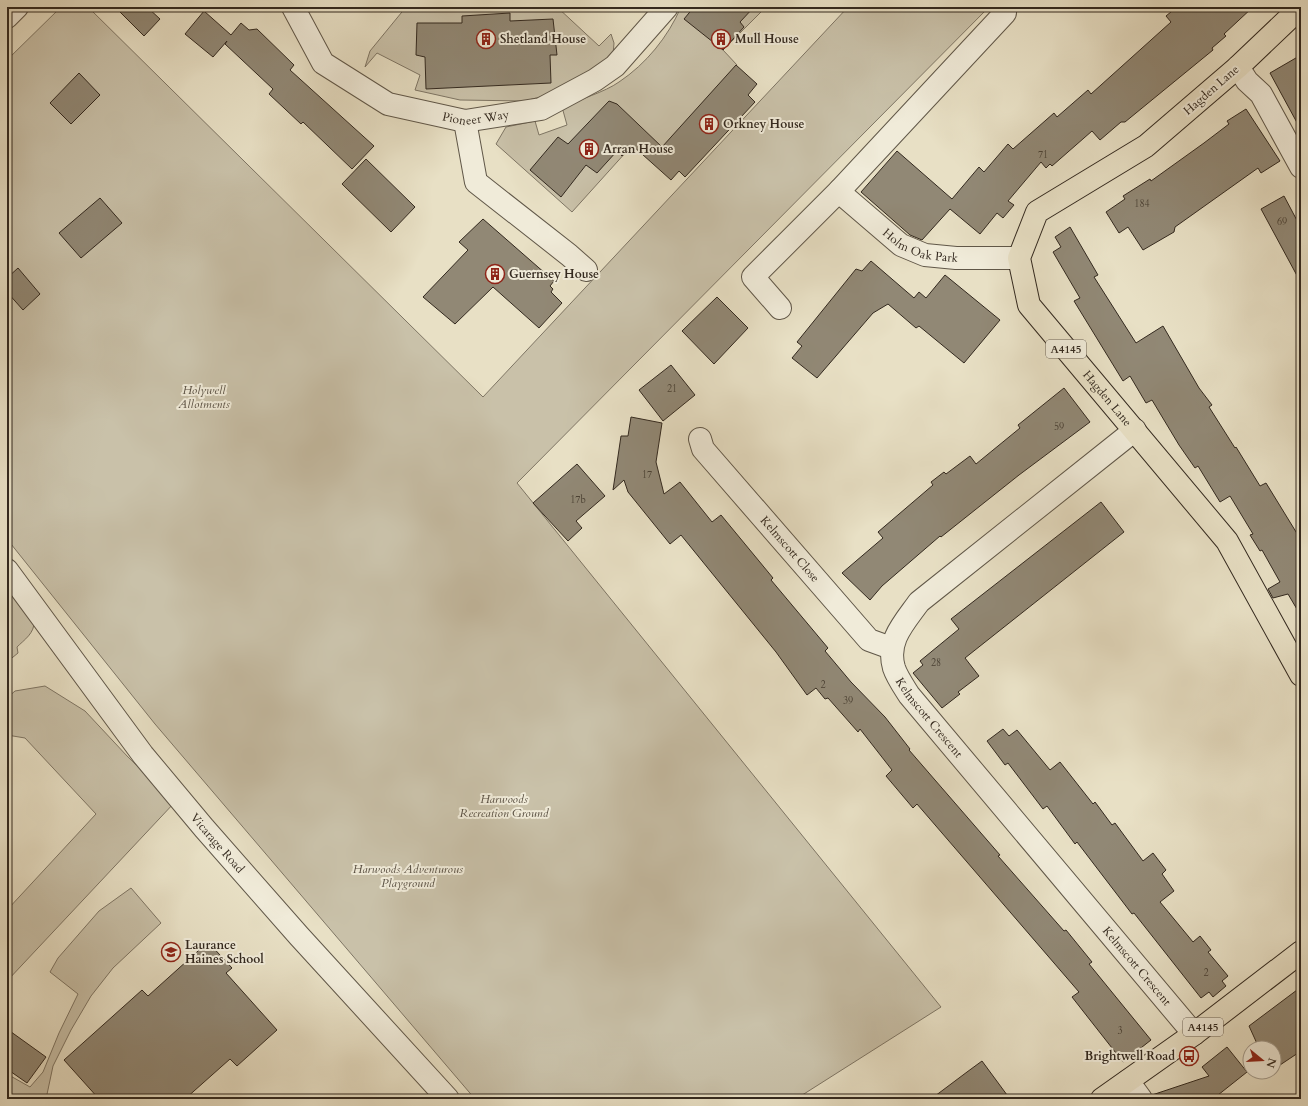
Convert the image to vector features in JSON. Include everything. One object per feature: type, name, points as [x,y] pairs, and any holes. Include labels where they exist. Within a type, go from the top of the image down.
[{"type":"main road","name":"Hagden Lane","points":[[1301,7],[1238,67],[1146,146],[1038,212],[1019,258],[1029,305],[1135,430],[1226,541],[1301,675]]},
{"type":"main road","name":"A4145","points":[[1102,1099],[1194,1034],[1301,952]]},
{"type":"street","points":[[7,17],[17,7]]},
{"type":"street","name":"Pioneer Way","points":[[293,7],[323,63],[329,67],[388,104],[465,121],[541,109],[600,77],[615,66],[667,7]]},
{"type":"street","points":[[780,308],[753,277],[840,190],[1005,13]]},
{"type":"street","points":[[1238,67],[1247,81],[1261,94],[1301,167]]},
{"type":"street","points":[[465,121],[476,182],[586,270]]},
{"type":"street","name":"Holm Oak Park","points":[[840,190],[845,197],[901,245],[925,254],[956,258],[1019,258]]},
{"type":"street","points":[[891,648],[901,627],[919,602],[1135,430]]},
{"type":"street","name":"Kelmscott Close","points":[[700,439],[703,449],[869,640],[891,648]]},
{"type":"street","name":"Vicarage Road","points":[[7,570],[143,754],[204,828],[299,936],[448,1099]]},
{"type":"street","name":"Kelmscott Crescent","points":[[891,648],[894,669],[909,695],[1194,1034]]},
{"type":"street","points":[[1128,1081],[1141,1099]]},
{"type":"green space","points":[[61,7],[88,7],[483,397],[848,7],[989,7],[517,483],[941,1007],[796,1099],[475,1099],[155,724],[7,539],[7,60]]},
{"type":"green space","points":[[406,7],[557,7],[599,46],[611,34],[614,43],[613,55],[603,65],[555,93],[525,101],[460,100],[415,90],[420,75],[377,53],[365,67],[370,51]]},
{"type":"green space","points":[[681,7],[766,7],[723,50],[737,65],[650,161],[645,131],[572,212],[496,144],[506,127],[535,121],[539,135],[567,125],[562,107],[613,86],[629,75],[647,58],[663,39]]},
{"type":"green space","points":[[7,589],[34,621],[34,625],[31,633],[17,647],[18,653],[7,662]]},
{"type":"green space","points":[[45,686],[85,711],[128,757],[175,802],[7,981],[7,910],[96,814],[25,738],[7,735],[7,698],[15,691]]},
{"type":"green space","points":[[131,888],[161,923],[113,968],[91,996],[71,1030],[53,1066],[46,1099],[7,1099],[7,1074],[30,1087],[43,1072],[59,1033],[78,994],[50,972],[58,958],[99,911]]},
{"type":"building","points":[[115,7],[147,7],[160,19],[144,36]]},
{"type":"building","name":"Mull House","points":[[694,7],[754,7],[740,22],[744,27],[723,50],[684,19]]},
{"type":"building","points":[[1177,7],[1253,7],[1224,34],[1226,36],[1212,48],[1213,50],[1125,122],[1121,122],[1100,140],[1092,131],[1052,166],[1050,164],[1046,168],[1041,162],[1008,201],[1014,205],[1003,218],[997,213],[980,234],[950,209],[922,240],[910,235],[861,192],[897,151],[952,199],[979,167],[984,172],[1008,144],[1013,149],[1054,113],[1057,117],[1088,90],[1091,94],[1171,22],[1166,16]]},
{"type":"building","points":[[204,11],[231,35],[241,23],[249,30],[257,29],[294,65],[290,70],[374,146],[352,169],[303,122],[301,124],[269,94],[273,89],[225,44],[227,41],[213,57],[185,34]]},
{"type":"building","name":"Shetland House","points":[[510,13],[510,21],[553,19],[557,55],[550,55],[551,83],[426,89],[425,57],[416,55],[417,23],[462,23],[462,16]]},
{"type":"building","points":[[1301,55],[1301,130],[1270,73]]},
{"type":"building","points":[[736,65],[757,84],[748,95],[755,102],[685,177],[679,171],[671,180],[633,146],[622,156],[617,151],[597,173],[586,165],[561,197],[530,170],[558,137],[568,144],[609,101],[617,104],[662,147]]},
{"type":"building","points":[[79,73],[100,95],[71,124],[50,103]]},
{"type":"building","points":[[1246,109],[1280,161],[1261,173],[1258,168],[1175,227],[1174,232],[1143,250],[1128,227],[1119,233],[1106,212],[1125,199],[1123,196],[1150,179],[1151,181],[1229,124],[1227,121]]},
{"type":"building","points":[[366,159],[415,207],[391,232],[342,184]]},
{"type":"building","points":[[1284,196],[1301,228],[1301,283],[1261,209]]},
{"type":"building","points":[[100,198],[122,223],[81,258],[59,233]]},
{"type":"building","name":"Guernsey House","points":[[483,219],[554,281],[550,286],[553,289],[551,292],[562,303],[539,328],[493,287],[455,324],[423,297],[468,250],[459,242]]},
{"type":"building","points":[[1070,227],[1098,275],[1094,277],[1136,343],[1163,326],[1199,388],[1212,405],[1209,407],[1235,448],[1236,447],[1260,486],[1266,483],[1301,540],[1301,616],[1288,594],[1273,598],[1268,589],[1280,582],[1262,550],[1260,551],[1250,535],[1253,534],[1230,496],[1220,502],[1198,466],[1195,468],[1179,445],[1152,400],[1146,403],[1130,376],[1123,381],[1074,301],[1080,298],[1053,252],[1061,247],[1055,237]]},
{"type":"building","points":[[871,261],[914,298],[919,292],[926,298],[945,275],[1000,320],[964,363],[919,326],[916,328],[888,304],[873,313],[817,378],[792,358],[802,346],[797,342],[856,269],[862,271]]},
{"type":"building","points":[[18,268],[40,294],[23,310],[7,292],[7,278]]},
{"type":"building","points":[[717,297],[748,328],[714,364],[682,331]]},
{"type":"building","points":[[671,365],[695,395],[663,421],[639,390]]},
{"type":"building","points":[[1064,388],[1090,422],[1019,475],[941,537],[940,536],[882,586],[870,600],[842,573],[883,538],[878,532],[933,485],[931,482],[944,472],[946,474],[970,456],[976,464],[1020,428],[1018,425]]},
{"type":"building","points":[[631,417],[662,423],[656,462],[664,494],[680,482],[712,522],[721,515],[773,578],[771,580],[828,648],[825,651],[851,682],[885,717],[910,749],[909,750],[1000,855],[998,856],[1064,931],[1066,930],[1092,962],[1089,964],[1151,1040],[1123,1062],[1072,997],[1079,992],[917,804],[913,808],[886,776],[892,770],[860,729],[858,732],[828,698],[825,699],[816,688],[807,695],[776,652],[681,535],[670,544],[628,492],[624,480],[613,490],[621,436],[628,436]]},
{"type":"building","points":[[577,464],[605,496],[576,521],[582,528],[568,541],[533,503]]},
{"type":"building","points":[[1101,502],[1124,532],[965,658],[979,676],[958,692],[960,694],[942,708],[913,673],[923,665],[920,661],[959,629],[951,619]]},
{"type":"building","points":[[1003,729],[1009,736],[1017,730],[1050,770],[1060,762],[1093,804],[1095,802],[1112,825],[1115,823],[1143,861],[1153,853],[1166,870],[1162,874],[1174,891],[1160,902],[1193,942],[1200,936],[1211,950],[1208,952],[1228,976],[1222,981],[1226,986],[1213,997],[1209,992],[1201,998],[1134,913],[1132,914],[1077,842],[1075,844],[1047,806],[1043,809],[1008,763],[1005,765],[987,741]]},
{"type":"building","points":[[208,942],[232,968],[226,973],[277,1030],[237,1066],[230,1059],[185,1099],[99,1099],[64,1060],[142,990],[148,996]]},
{"type":"building","points":[[1301,987],[1301,1051],[1282,1064],[1282,1040],[1255,1040],[1249,1026]]},
{"type":"building","points":[[7,1029],[46,1057],[27,1083],[7,1069]]},
{"type":"building","points":[[1227,1047],[1242,1066],[1242,1076],[1213,1099],[1153,1099],[1152,1095],[1209,1076],[1202,1067]]},
{"type":"building","points":[[982,1061],[1010,1099],[931,1099],[967,1072]]},
{"type":"place","name":"Shetland House","points":[[486,39]]},
{"type":"place","name":"Mull House","points":[[721,39]]},
{"type":"place","name":"Orkney House","points":[[709,124]]},
{"type":"place","name":"Arran House","points":[[589,149]]},
{"type":"place","name":"Guernsey House","points":[[495,274]]},
{"type":"place","name":"Laurance Haines School","points":[[171,952]]},
{"type":"place","name":"Brightwell Road","points":[[1189,1056]]},
{"type":"park label","name":"Holywell Allotments","points":[[204,397]]},
{"type":"park label","name":"Harwoods Recreation Ground","points":[[504,806]]},
{"type":"park label","name":"Harwoods Adventurous Playground","points":[[408,876]]}]
